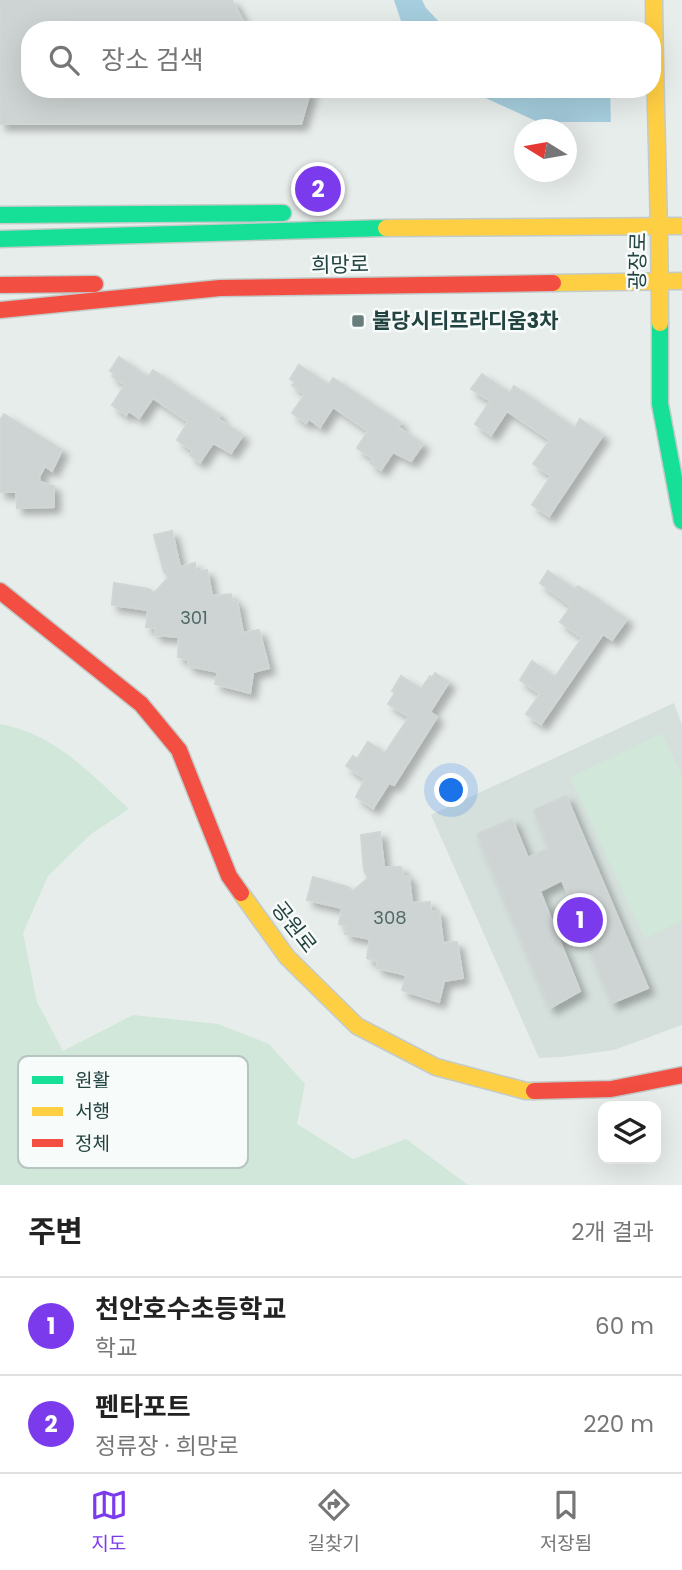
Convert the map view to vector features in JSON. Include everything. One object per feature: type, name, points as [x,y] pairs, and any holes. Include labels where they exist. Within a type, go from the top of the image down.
[{"type":"main road","name":"광장로","points":[[654,0],[654,21]]},
{"type":"main road","name":"광장로","points":[[655,98],[660,225],[660,404],[682,521]]},
{"type":"main road","name":"희망로","points":[[0,215],[305,214],[382,228]]},
{"type":"main road","name":"희망로","points":[[0,239],[382,228],[682,226]]},
{"type":"main road","name":"희망로","points":[[0,310],[220,288],[682,281]]},
{"type":"main road","points":[[0,285],[149,284],[220,288]]},
{"type":"main road","name":"공원로","points":[[0,591],[141,704],[179,750],[229,876],[287,957],[357,1026],[436,1067],[526,1091],[611,1089],[682,1075]]},
{"type":"shaded area","points":[[674,703],[682,725],[682,1025],[614,1050],[539,1058],[431,815]]},
{"type":"green space","points":[[0,724],[38,736],[55,746],[86,769],[129,809],[91,834],[48,876],[23,933],[37,1002],[63,1051],[133,1015],[218,1024],[269,1044],[305,1084],[297,1124],[353,1159],[406,1139],[468,1185],[0,1185]]},
{"type":"green space","points":[[662,733],[682,776],[682,920],[645,939],[570,777]]},
{"type":"water","points":[[394,0],[422,0],[438,21],[401,21]]},
{"type":"water","points":[[486,98],[647,98],[637,118],[610,122],[531,119]]},
{"type":"pier","points":[[661,82],[682,83],[682,121],[637,122],[611,126],[610,98],[661,98]]},
{"type":"building","points":[[0,0],[232,0],[243,21],[21,21],[21,98],[308,98],[301,124],[0,124]]},
{"type":"building","points":[[119,357],[148,377],[153,370],[220,415],[218,419],[243,435],[231,453],[213,443],[200,462],[190,455],[193,451],[177,440],[188,422],[153,398],[139,418],[129,411],[126,415],[112,405],[125,385],[112,376],[115,374],[110,371]]},
{"type":"building","points":[[299,365],[329,385],[333,378],[401,423],[398,427],[423,444],[411,461],[393,452],[381,470],[370,463],[373,459],[357,448],[368,431],[333,407],[320,427],[309,419],[306,423],[292,413],[305,394],[292,385],[295,382],[290,379]]},
{"type":"building","points":[[482,374],[510,393],[514,386],[575,428],[580,419],[603,435],[549,516],[532,505],[551,476],[533,464],[550,440],[507,411],[491,435],[475,424],[490,401],[471,389]]},
{"type":"building","points":[[4,414],[62,450],[52,471],[45,466],[39,477],[40,482],[54,486],[54,507],[17,508],[16,492],[0,492],[0,420]]},
{"type":"building","points":[[172,531],[180,567],[195,563],[196,572],[207,570],[212,596],[231,594],[232,602],[237,601],[243,633],[259,630],[269,668],[253,672],[250,693],[215,684],[218,672],[188,666],[189,660],[178,657],[179,637],[155,635],[155,628],[146,627],[148,610],[112,605],[114,583],[149,589],[154,593],[169,577],[164,572],[154,535]]},
{"type":"building","points":[[548,571],[575,589],[578,586],[627,619],[612,640],[603,634],[541,724],[526,714],[540,694],[520,680],[532,661],[555,677],[582,638],[560,622],[571,606],[540,583]]},
{"type":"building","points":[[435,673],[449,682],[430,712],[437,717],[394,785],[389,783],[373,808],[356,797],[365,779],[346,766],[353,756],[357,759],[368,742],[385,753],[409,717],[388,704],[401,676],[421,689]]},
{"type":"building","points":[[566,796],[648,988],[612,1003],[562,880],[540,891],[580,991],[550,1008],[477,834],[512,819],[528,858],[549,848],[534,810]]},
{"type":"building","points":[[380,832],[384,867],[401,867],[404,876],[409,876],[412,903],[430,902],[431,911],[439,911],[443,943],[457,942],[463,978],[444,981],[439,1002],[402,990],[406,975],[377,968],[378,962],[367,958],[370,939],[345,934],[347,926],[339,924],[342,908],[307,900],[313,877],[348,887],[353,891],[368,878],[364,870],[361,835]]},
{"type":"traffic: fast","points":[[0,215],[283,213]]},
{"type":"traffic: fast","points":[[0,239],[386,228]]},
{"type":"traffic: fast","points":[[660,323],[660,404],[682,521]]},
{"type":"traffic: slow","points":[[654,0],[654,21]]},
{"type":"traffic: slow","points":[[656,98],[660,323]]},
{"type":"traffic: slow","points":[[386,228],[682,226]]},
{"type":"traffic: slow","points":[[553,283],[682,281]]},
{"type":"traffic: slow","points":[[241,893],[287,957],[357,1026],[436,1067],[534,1091]]},
{"type":"traffic: jam","points":[[0,310],[220,288],[553,283]]},
{"type":"traffic: jam","points":[[0,285],[95,284]]},
{"type":"traffic: jam","points":[[0,591],[141,704],[179,750],[229,876],[241,893]]},
{"type":"traffic: jam","points":[[534,1091],[611,1089],[682,1075]]},
{"type":"place","name":"펜타포트","points":[[318,189]]},
{"type":"place","name":"불당시티프라디움3차","points":[[358,321]]},
{"type":"place","name":"천안호수초등학교","points":[[580,920]]}]
